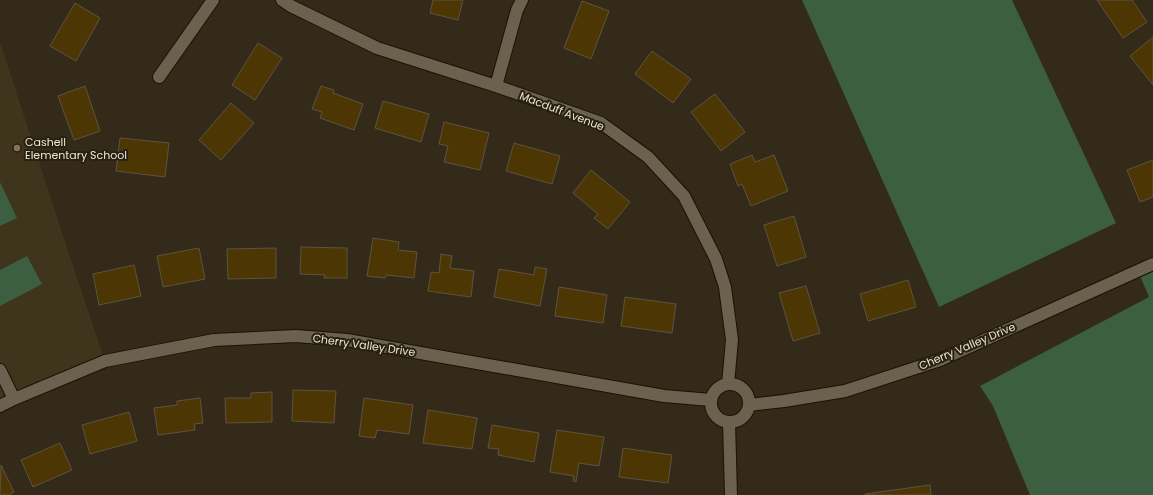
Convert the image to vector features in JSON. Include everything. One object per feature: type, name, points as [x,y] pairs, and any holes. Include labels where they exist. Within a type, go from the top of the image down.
[{"type":"street","points":[[159,77],[213,0]]},
{"type":"street","name":"Macduff Avenue","points":[[282,0],[291,6],[377,48],[496,86],[601,123],[648,157],[684,196],[716,259],[725,287],[732,340],[728,384]]},
{"type":"street","points":[[496,86],[517,10],[522,0]]},
{"type":"street","name":"Cherry Valley Drive","points":[[749,405],[784,401],[845,390],[940,360],[1153,264]]},
{"type":"street","name":"Cherry Valley Drive","points":[[0,406],[105,361],[214,340],[296,336],[347,340],[664,396],[711,400]]},
{"type":"street","points":[[0,370],[14,399]]},
{"type":"street","points":[[728,384],[737,385],[744,390],[748,397],[749,405],[746,414],[738,420],[729,422],[719,418],[713,410],[711,400],[714,392],[720,387],[728,384]]},
{"type":"street","points":[[729,422],[731,495]]},
{"type":"shaded area","name":"Cashell Elementary School","points":[[0,42],[105,361],[0,406]]},
{"type":"green space","points":[[802,0],[1012,0],[1116,223],[939,307]]},
{"type":"green space","points":[[0,182],[17,218],[0,226]]},
{"type":"green space","points":[[27,256],[42,284],[0,306],[0,270]]},
{"type":"green space","points":[[1153,264],[1153,495],[1030,495],[993,406],[980,386],[1149,297],[1138,271]]},
{"type":"building","points":[[433,0],[463,0],[458,20],[430,13]]},
{"type":"building","points":[[1097,0],[1132,0],[1147,22],[1123,38]]},
{"type":"building","points":[[582,1],[609,11],[591,59],[564,48]]},
{"type":"building","points":[[75,3],[100,18],[76,61],[50,46]]},
{"type":"building","points":[[1153,37],[1153,85],[1130,56]]},
{"type":"building","points":[[258,43],[282,58],[255,100],[232,85]]},
{"type":"building","points":[[652,51],[691,79],[673,103],[635,74]]},
{"type":"building","points":[[85,86],[100,131],[74,140],[58,96]]},
{"type":"building","points":[[321,86],[334,90],[333,93],[363,104],[354,130],[320,118],[322,112],[312,109]]},
{"type":"building","points":[[715,94],[745,132],[721,151],[691,112]]},
{"type":"building","points":[[383,101],[429,114],[421,142],[375,128]]},
{"type":"building","points":[[231,103],[254,123],[221,160],[199,140]]},
{"type":"building","points":[[444,122],[489,133],[480,170],[444,162],[448,146],[439,144]]},
{"type":"building","points":[[120,138],[169,143],[165,177],[116,171]]},
{"type":"building","points":[[514,143],[560,156],[552,184],[506,171]]},
{"type":"building","points":[[752,155],[755,162],[774,155],[788,191],[751,206],[742,184],[738,186],[730,164]]},
{"type":"building","points":[[1153,160],[1153,197],[1140,202],[1127,170]]},
{"type":"building","points":[[591,170],[630,202],[608,229],[594,218],[598,214],[573,193]]},
{"type":"building","points":[[794,216],[806,257],[777,266],[764,225]]},
{"type":"building","points":[[373,238],[399,242],[398,250],[417,252],[414,278],[386,275],[385,278],[367,276]]},
{"type":"building","points":[[301,247],[347,248],[347,278],[324,278],[325,275],[300,274]]},
{"type":"building","points":[[199,248],[205,279],[163,287],[157,256]]},
{"type":"building","points":[[276,248],[276,278],[228,279],[227,249]]},
{"type":"building","points":[[441,254],[452,256],[450,268],[474,271],[471,297],[428,291],[431,272],[439,273]]},
{"type":"building","points":[[134,265],[141,296],[99,305],[93,274]]},
{"type":"building","points":[[535,267],[547,269],[540,306],[494,297],[499,269],[534,275]]},
{"type":"building","points":[[908,280],[916,307],[868,321],[860,294]]},
{"type":"building","points":[[806,286],[820,333],[793,341],[779,293]]},
{"type":"building","points":[[559,287],[607,295],[603,323],[555,316]]},
{"type":"building","points":[[625,297],[676,304],[672,333],[621,326]]},
{"type":"building","points":[[293,390],[336,391],[334,423],[292,421]]},
{"type":"building","points":[[272,392],[272,422],[226,423],[225,398],[251,398],[251,393]]},
{"type":"building","points":[[200,398],[203,423],[194,424],[195,430],[158,435],[154,408],[177,405],[177,401]]},
{"type":"building","points":[[364,398],[413,405],[409,434],[377,430],[375,438],[359,436]]},
{"type":"building","points":[[428,410],[477,418],[472,449],[423,443]]},
{"type":"building","points":[[129,412],[137,441],[90,454],[82,425]]},
{"type":"building","points":[[492,425],[539,433],[534,462],[498,455],[499,449],[488,448]]},
{"type":"building","points":[[557,430],[604,437],[599,466],[579,463],[576,482],[573,481],[574,476],[550,472]]},
{"type":"building","points":[[60,443],[72,470],[33,487],[21,460]]},
{"type":"building","points":[[623,448],[672,455],[668,483],[619,477]]},
{"type":"building","points":[[1,465],[14,492],[8,495],[0,495]]},
{"type":"building","points":[[930,485],[931,495],[865,495],[865,494]]},
{"type":"place","name":"Cashell Elementary School","points":[[17,148]]}]
